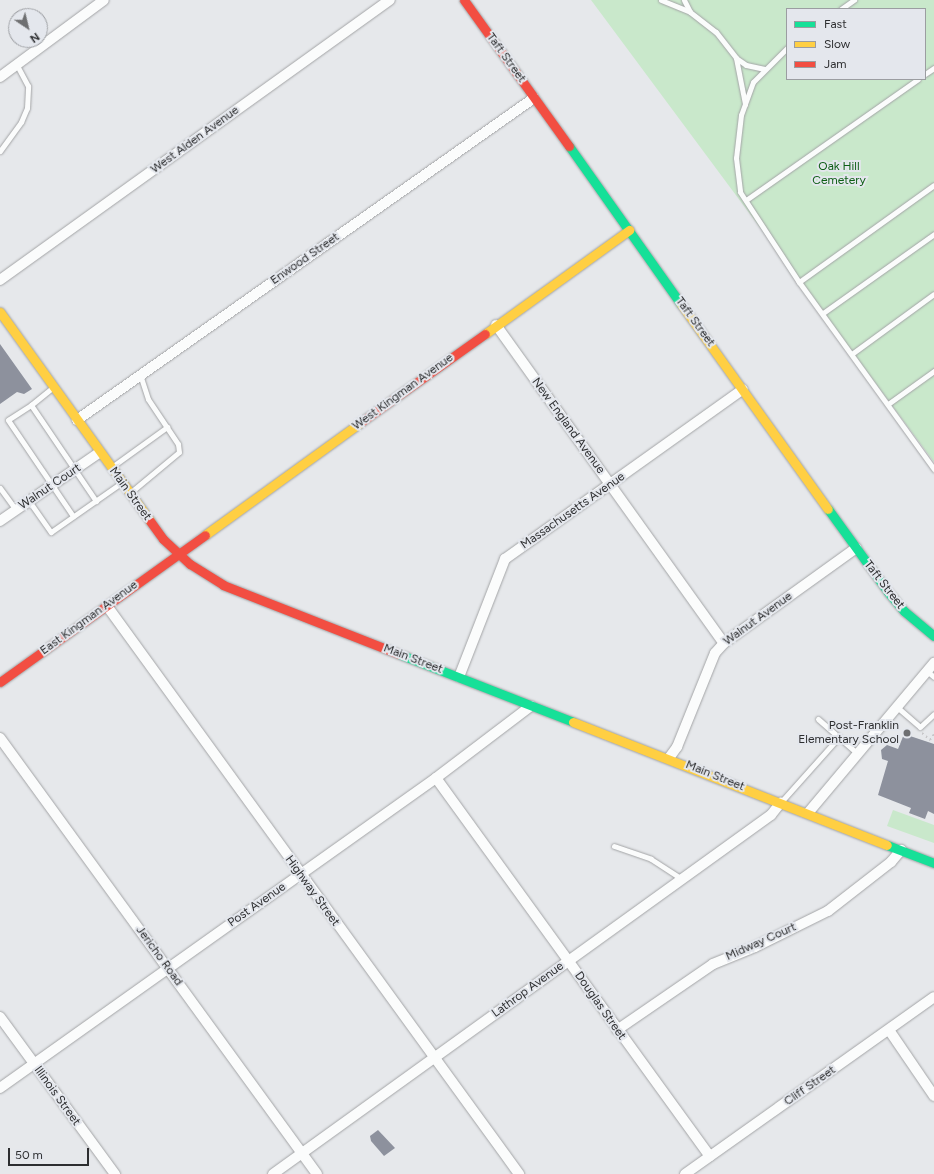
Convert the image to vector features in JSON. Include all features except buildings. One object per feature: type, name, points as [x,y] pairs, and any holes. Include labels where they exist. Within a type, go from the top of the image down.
[{"type":"street","points":[[0,77],[104,0]]},
{"type":"street","name":"West Alden Avenue","points":[[0,280],[390,0]]},
{"type":"street","name":"Taft Street","points":[[464,0],[856,548],[904,611],[934,636]]},
{"type":"street","name":"Enwood Street","points":[[76,420],[534,98]]},
{"type":"street","name":"West Kingman Avenue","points":[[178,554],[629,230]]},
{"type":"street","name":"Main Street","points":[[0,312],[129,494],[178,554],[223,585],[934,862]]},
{"type":"street","name":"New England Avenue","points":[[496,326],[724,643]]},
{"type":"street","name":"Massachusetts Avenue","points":[[460,678],[505,559],[743,389]]},
{"type":"street","name":"Walnut Court","points":[[0,521],[100,452]]},
{"type":"street","name":"Walnut Avenue","points":[[669,758],[677,747],[715,653],[724,643],[856,548]]},
{"type":"street","name":"East Kingman Avenue","points":[[0,682],[178,554]]},
{"type":"street","name":"Highway Street","points":[[107,606],[519,1174]]},
{"type":"street","points":[[808,813],[897,707],[931,674],[934,663]]},
{"type":"street","name":"Post Avenue","points":[[0,1088],[436,778],[531,706]]},
{"type":"street","name":"Jericho Road","points":[[0,738],[317,1174]]},
{"type":"street","name":"Douglas Street","points":[[436,778],[569,961],[617,1030],[710,1156]]},
{"type":"street","name":"Lathrop Avenue","points":[[273,1174],[771,814],[780,802]]},
{"type":"street","name":"Midway Court","points":[[617,1030],[713,964],[755,947],[834,907],[891,862],[901,850]]},
{"type":"street","name":"Cliff Street","points":[[685,1174],[934,997]]},
{"type":"street","name":"Illinois Street","points":[[0,1017],[115,1174]]},
{"type":"street","points":[[889,1030],[934,1096]]},
{"type":"lane","points":[[661,0],[690,12],[716,32],[736,58],[746,65],[765,69]]},
{"type":"lane","points":[[684,0],[690,12]]},
{"type":"lane","points":[[842,8],[854,0]]},
{"type":"lane","points":[[786,49],[753,82],[745,105],[736,158],[740,192],[799,282],[852,353],[934,469]]},
{"type":"lane","points":[[736,58],[745,105]]},
{"type":"lane","points":[[0,150],[21,122],[27,108],[28,86],[17,65]]},
{"type":"lane","points":[[746,200],[917,80]]},
{"type":"lane","points":[[799,282],[934,185]]},
{"type":"lane","points":[[823,313],[934,234]]},
{"type":"lane","points":[[852,353],[934,294]]},
{"type":"lane","points":[[888,404],[934,371]]},
{"type":"lane","points":[[129,494],[179,452],[178,444],[148,399],[140,375]]},
{"type":"lane","points":[[53,388],[8,420],[50,486],[74,516]]},
{"type":"lane","points":[[31,405],[73,471],[96,501]]},
{"type":"lane","points":[[111,468],[167,427]]},
{"type":"lane","points":[[29,501],[51,532],[122,483]]},
{"type":"lane","points":[[0,488],[16,510]]},
{"type":"lane","points":[[897,707],[922,727],[934,714]]},
{"type":"lane","points":[[818,719],[858,754]]},
{"type":"lane","points":[[780,802],[839,737]]},
{"type":"lane","points":[[614,846],[651,859],[682,879]]},
{"type":"green space","name":"Oak Hill Cemetery","points":[[591,0],[934,0],[934,462]]},
{"type":"green space","points":[[893,810],[934,825],[934,843],[887,826]]},
{"type":"traffic: fast","points":[[569,146],[681,304]]},
{"type":"traffic: fast","points":[[828,509],[888,592],[904,611],[934,636]]},
{"type":"traffic: fast","points":[[399,654],[573,722]]},
{"type":"traffic: fast","points":[[887,845],[934,863]]},
{"type":"traffic: slow","points":[[485,334],[629,230]]},
{"type":"traffic: slow","points":[[681,304],[828,509]]},
{"type":"traffic: slow","points":[[0,312],[150,521]]},
{"type":"traffic: slow","points":[[205,535],[361,422]]},
{"type":"traffic: slow","points":[[573,722],[887,845]]},
{"type":"traffic: jam","points":[[464,0],[569,146]]},
{"type":"traffic: jam","points":[[361,422],[485,334]]},
{"type":"traffic: jam","points":[[150,521],[163,539],[190,564],[223,585],[399,654]]},
{"type":"traffic: jam","points":[[0,682],[205,535]]},
{"type":"place","name":"Post-Franklin Elementary School","points":[[907,733]]}]
